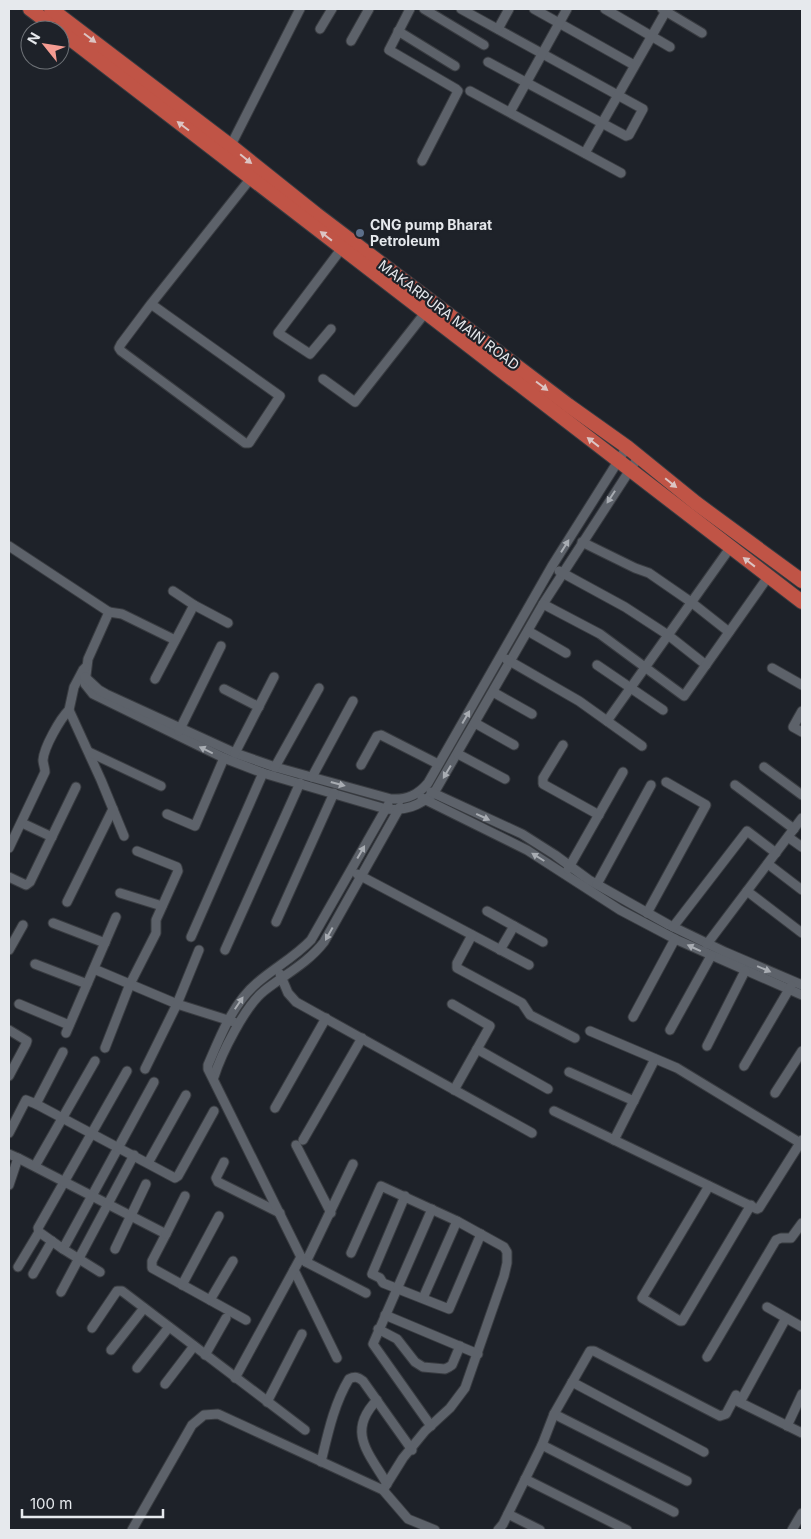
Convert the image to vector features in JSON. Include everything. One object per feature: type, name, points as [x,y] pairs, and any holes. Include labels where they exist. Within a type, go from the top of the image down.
[{"type":"highway","name":"MAKARPURA MAIN ROAD","points":[[30,9],[44,20]]},
{"type":"highway","name":"MAKARPURA MAIN ROAD","points":[[51,9],[228,152],[251,178],[802,602]]},
{"type":"highway","name":"MAKARPURA MAIN ROAD","points":[[70,39],[316,214],[568,406],[639,456],[696,503],[802,581]]},
{"type":"street","points":[[228,152],[300,9]]},
{"type":"street","points":[[320,29],[332,9]]},
{"type":"street","points":[[352,41],[369,9]]},
{"type":"street","points":[[410,9],[389,47],[390,51],[458,91],[422,161]]},
{"type":"street","points":[[424,9],[484,45]]},
{"type":"street","points":[[498,29],[509,9]]},
{"type":"street","points":[[534,9],[634,65]]},
{"type":"street","points":[[510,112],[567,9]]},
{"type":"street","points":[[605,9],[670,46]]},
{"type":"street","points":[[468,10],[498,29],[643,108],[629,135],[626,136],[488,62]]},
{"type":"street","points":[[585,153],[652,35],[664,10],[702,33]]},
{"type":"street","points":[[398,31],[455,66]]},
{"type":"street","points":[[470,91],[621,173]]},
{"type":"street","points":[[151,304],[280,396],[249,443],[245,443],[119,348],[151,304],[251,178]]},
{"type":"street","points":[[331,328],[310,354],[278,333],[342,248]]},
{"type":"street","points":[[323,380],[356,402],[425,313]]},
{"type":"street","points":[[179,731],[224,758],[263,772],[386,809],[399,810],[416,806],[426,800],[434,793],[458,754],[543,604],[582,542],[623,466],[627,447]]},
{"type":"street","points":[[86,667],[85,684],[88,690],[98,697],[179,731],[276,767],[391,799],[403,800],[424,788],[552,566],[623,466],[639,456]]},
{"type":"street","points":[[582,542],[649,573],[691,602],[729,632]]},
{"type":"street","points":[[9,546],[109,612],[122,614],[175,640]]},
{"type":"street","points":[[607,721],[730,548]]},
{"type":"street","points":[[552,566],[625,607],[668,635],[706,664]]},
{"type":"street","points":[[543,604],[600,634],[684,696],[768,577]]},
{"type":"street","points":[[173,591],[194,605],[228,623]]},
{"type":"street","points":[[154,679],[194,605]]},
{"type":"street","points":[[9,848],[45,772],[43,759],[61,718],[69,710],[74,687],[86,667],[109,612]]},
{"type":"street","points":[[528,631],[566,653]]},
{"type":"street","points":[[179,731],[222,646]]},
{"type":"street","points":[[501,656],[579,701],[642,746]]},
{"type":"street","points":[[597,664],[663,710]]},
{"type":"street","points":[[772,668],[802,685]]},
{"type":"street","points":[[235,753],[274,677]]},
{"type":"street","points":[[276,767],[319,688]]},
{"type":"street","points":[[224,689],[259,707]]},
{"type":"street","points":[[492,692],[532,714]]},
{"type":"street","points":[[312,777],[353,701]]},
{"type":"street","points":[[69,710],[124,836]]},
{"type":"street","points":[[802,711],[793,727],[802,732]]},
{"type":"street","points":[[475,723],[514,745]]},
{"type":"street","points":[[361,765],[377,736],[381,735],[438,764]]},
{"type":"street","points":[[563,745],[543,778],[543,784],[599,815]]},
{"type":"street","points":[[88,752],[161,786]]},
{"type":"street","points":[[458,754],[505,780]]},
{"type":"street","points":[[167,814],[195,826],[224,758]]},
{"type":"street","points":[[764,767],[802,795]]},
{"type":"street","points":[[191,937],[263,772]]},
{"type":"street","points":[[568,870],[624,772]]},
{"type":"street","points":[[647,913],[706,805],[666,782]]},
{"type":"street","points":[[225,950],[300,783]]},
{"type":"street","points":[[597,884],[651,785]]},
{"type":"street","points":[[735,785],[791,833],[802,848]]},
{"type":"street","points":[[9,876],[28,884],[76,787]]},
{"type":"street","points":[[424,788],[522,834],[620,910],[675,939],[745,971],[791,986],[802,985]]},
{"type":"street","points":[[276,922],[334,793]]},
{"type":"street","points":[[415,794],[597,884],[673,927],[791,986],[802,995]]},
{"type":"street","points":[[366,1293],[304,1260],[214,1077],[208,1069],[208,1065],[229,1020],[243,996],[256,983],[311,940],[391,799]]},
{"type":"street","points":[[214,1077],[218,1064],[239,1023],[258,997],[315,954],[324,942],[403,800]]},
{"type":"street","points":[[67,902],[112,809]]},
{"type":"street","points":[[707,944],[802,818]]},
{"type":"street","points":[[22,823],[52,837]]},
{"type":"street","points":[[673,927],[747,831],[776,853]]},
{"type":"street","points":[[105,1048],[130,984],[156,933],[156,920],[178,871],[178,868],[137,850]]},
{"type":"street","points":[[768,864],[802,890]]},
{"type":"street","points":[[350,870],[529,965]]},
{"type":"street","points":[[747,892],[802,933]]},
{"type":"street","points":[[120,893],[162,906]]},
{"type":"street","points":[[620,910],[625,900]]},
{"type":"street","points":[[327,911],[338,918]]},
{"type":"street","points":[[487,911],[542,942]]},
{"type":"street","points":[[20,1004],[68,1029],[116,918]]},
{"type":"street","points":[[53,923],[105,943]]},
{"type":"street","points":[[9,950],[23,925]]},
{"type":"street","points":[[500,950],[514,926]]},
{"type":"street","points":[[472,935],[457,963],[457,968],[522,1003],[530,1015],[575,1038]]},
{"type":"street","points":[[633,1017],[675,939]]},
{"type":"street","points":[[145,1069],[177,1004],[199,950]]},
{"type":"street","points":[[670,1030],[711,956]]},
{"type":"street","points":[[35,964],[87,984]]},
{"type":"street","points":[[278,967],[288,993],[296,1002],[532,1133]]},
{"type":"street","points":[[94,969],[177,1004],[239,1023]]},
{"type":"street","points":[[707,1046],[745,971]]},
{"type":"street","points":[[744,1066],[791,986]]},
{"type":"street","points":[[452,1004],[490,1026],[454,1090]]},
{"type":"street","points":[[275,1108],[326,1018]]},
{"type":"street","points":[[9,1030],[27,1041],[9,1076]]},
{"type":"street","points":[[554,1111],[751,1206],[759,1208],[802,1142],[677,1068],[590,1031]]},
{"type":"street","points":[[331,1213],[299,1142],[362,1038]]},
{"type":"street","points":[[477,1049],[548,1089]]},
{"type":"street","points":[[775,1093],[802,1051]]},
{"type":"street","points":[[36,1104],[63,1052]]},
{"type":"street","points":[[614,1140],[655,1059]]},
{"type":"street","points":[[35,1166],[95,1061]]},
{"type":"street","points":[[18,1267],[127,1071]]},
{"type":"street","points":[[570,1072],[634,1101]]},
{"type":"street","points":[[63,1249],[154,1082]]},
{"type":"street","points":[[148,1163],[186,1094]]},
{"type":"street","points":[[9,1132],[26,1100],[175,1178],[178,1176],[214,1111]]},
{"type":"street","points":[[9,1154],[166,1234]]},
{"type":"street","points":[[61,1292],[134,1155]]},
{"type":"street","points":[[9,1185],[18,1158]]},
{"type":"street","points":[[224,1162],[216,1178],[218,1182],[280,1213]]},
{"type":"street","points":[[235,1378],[294,1270],[304,1260],[331,1213],[353,1164]]},
{"type":"street","points":[[115,1248],[146,1184]]},
{"type":"street","points":[[351,1253],[379,1187],[384,1186],[457,1221],[504,1248],[507,1252],[504,1276],[465,1388],[450,1408],[431,1426],[404,1458],[385,1487]]},
{"type":"street","points":[[710,1186],[642,1297],[680,1321],[682,1321],[751,1206]]},
{"type":"street","points":[[186,1196],[151,1264],[152,1268],[246,1320]]},
{"type":"street","points":[[406,1196],[372,1274],[380,1278],[383,1283],[449,1309],[480,1234]]},
{"type":"street","points":[[431,1426],[374,1346],[373,1341],[432,1209]]},
{"type":"street","points":[[182,1285],[219,1216]]},
{"type":"street","points":[[423,1298],[457,1221]]},
{"type":"street","points":[[708,1358],[776,1240],[792,1238],[802,1223]]},
{"type":"street","points":[[39,1232],[100,1272]]},
{"type":"street","points":[[32,1274],[52,1241]]},
{"type":"street","points":[[210,1300],[233,1261]]},
{"type":"street","points":[[294,1270],[337,1358]]},
{"type":"street","points":[[92,1328],[119,1290],[305,1430]]},
{"type":"street","points":[[767,1307],[802,1327]]},
{"type":"street","points":[[111,1350],[144,1308]]},
{"type":"street","points":[[385,1315],[478,1354]]},
{"type":"street","points":[[205,1355],[226,1318]]},
{"type":"street","points":[[498,1530],[508,1514],[542,1445],[554,1414],[590,1351],[720,1416],[726,1414],[737,1399],[786,1318]]},
{"type":"street","points":[[137,1368],[169,1327]]},
{"type":"street","points":[[378,1329],[397,1339],[415,1362],[423,1367],[449,1368],[460,1346]]},
{"type":"street","points":[[267,1402],[302,1334]]},
{"type":"street","points":[[165,1384],[194,1346]]},
{"type":"street","points":[[321,1462],[329,1427],[349,1379],[358,1377],[363,1381],[412,1450]]},
{"type":"street","points":[[572,1382],[704,1452]]},
{"type":"street","points":[[786,1426],[802,1394]]},
{"type":"street","points":[[737,1399],[802,1433]]},
{"type":"street","points":[[377,1400],[366,1413],[361,1429],[362,1444],[385,1487],[408,1519],[435,1530]]},
{"type":"street","points":[[132,1530],[192,1426],[204,1415],[218,1414],[321,1462],[385,1487]]},
{"type":"street","points":[[554,1414],[687,1481]]},
{"type":"street","points":[[542,1445],[674,1512]]},
{"type":"street","points":[[525,1478],[627,1530]]},
{"type":"street","points":[[792,1530],[802,1513]]},
{"type":"street","points":[[508,1514],[540,1530]]},
{"type":"place","name":"CNG pump Bharat Petroleum","points":[[360,233]]}]
